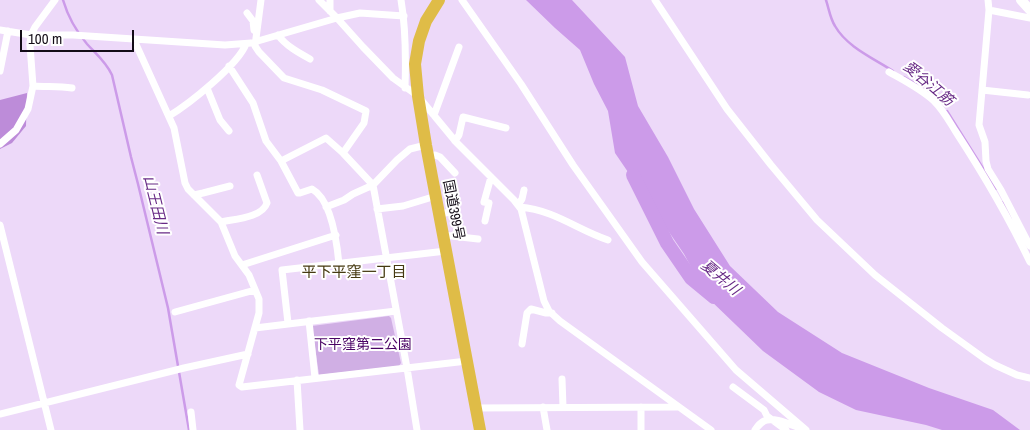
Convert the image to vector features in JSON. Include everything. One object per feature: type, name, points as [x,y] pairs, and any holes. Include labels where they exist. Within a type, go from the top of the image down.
[{"type":"highway","name":"国道399号","points":[[439,0],[426,21],[419,40],[415,64],[418,96],[480,430]]},
{"type":"main road","points":[[1021,0],[1030,10]]},
{"type":"street","points":[[0,144],[16,130],[28,109],[34,86],[30,45],[31,34],[55,0]]},
{"type":"street","points":[[169,116],[207,88],[251,43],[261,0]]},
{"type":"street","points":[[319,0],[393,78],[418,96],[455,140],[523,211],[544,301],[549,311],[677,407],[711,430]]},
{"type":"street","points":[[330,0],[330,10]]},
{"type":"street","points":[[401,0],[406,38],[405,88]]},
{"type":"street","points":[[462,0],[521,84],[573,165],[642,262],[736,370],[804,429]]},
{"type":"street","points":[[655,0],[727,109],[817,220],[875,275],[942,328],[995,365],[1030,378]]},
{"type":"street","points":[[988,0],[989,10],[979,125],[985,142],[987,165],[1030,246]]},
{"type":"street","points":[[989,10],[1030,18]]},
{"type":"street","points":[[0,71],[4,30],[31,34],[225,45],[251,43],[360,12],[404,16]]},
{"type":"street","points":[[247,13],[253,21],[251,43],[284,78],[322,90],[366,111],[364,122],[343,153]]},
{"type":"street","points":[[278,35],[300,54],[310,59]]},
{"type":"street","points":[[134,40],[169,116],[176,136],[185,184],[221,222],[236,256],[249,275],[258,299],[259,313],[239,385],[242,387],[467,361]]},
{"type":"street","points":[[434,116],[459,47]]},
{"type":"street","points":[[229,66],[253,102],[266,142],[282,162],[299,193],[313,189],[322,198],[336,235],[339,264]]},
{"type":"street","points":[[889,72],[924,93],[934,101],[950,120],[998,200],[1030,262]]},
{"type":"street","points":[[34,86],[72,88]]},
{"type":"street","points":[[207,88],[220,120],[229,130]]},
{"type":"street","points":[[982,90],[1028,95]]},
{"type":"street","points":[[455,140],[459,135],[463,117],[506,128]]},
{"type":"street","points":[[282,162],[326,138],[373,185],[417,430]]},
{"type":"street","points":[[326,207],[373,185],[410,149],[427,151],[440,157],[455,174]]},
{"type":"street","points":[[221,222],[258,214],[265,208],[266,203],[257,175]]},
{"type":"street","points":[[485,221],[489,203],[484,202],[490,178]]},
{"type":"street","points":[[194,195],[230,186]]},
{"type":"street","points":[[519,206],[524,190]]},
{"type":"street","points":[[377,209],[403,206],[436,196]]},
{"type":"street","points":[[519,206],[558,217],[608,240]]},
{"type":"street","points":[[439,214],[451,212],[456,216]]},
{"type":"street","points":[[0,226],[51,430]]},
{"type":"street","points":[[242,265],[336,235]]},
{"type":"street","points":[[443,235],[478,239]]},
{"type":"street","points":[[288,324],[282,270],[446,251]]},
{"type":"street","points":[[175,312],[255,290]]},
{"type":"street","points":[[522,344],[527,313],[531,310],[552,314]]},
{"type":"street","points":[[255,328],[396,311]]},
{"type":"street","points":[[309,321],[315,378]]},
{"type":"street","points":[[0,414],[179,369],[248,354]]},
{"type":"street","points":[[562,379],[563,407]]},
{"type":"street","points":[[297,380],[300,430]]},
{"type":"street","points":[[733,386],[786,430]]},
{"type":"street","points":[[543,407],[547,430]]},
{"type":"street","points":[[641,407],[641,430]]},
{"type":"street","points":[[476,408],[677,407]]},
{"type":"street","points":[[191,412],[193,430]]},
{"type":"street","points":[[755,430],[761,422],[771,418],[804,429]]},
{"type":"green space","name":"下平窪第二公園","points":[[389,316],[401,363],[399,366],[319,375],[312,326]]},
{"type":"shaded area","points":[[27,93],[26,126],[12,143],[0,149],[0,100]]},
{"type":"water","points":[[526,0],[572,0],[625,57],[638,106],[668,157],[694,209],[730,266],[778,312],[842,353],[929,388],[993,410],[1020,430],[942,430],[856,410],[819,392],[763,351],[708,298],[684,254],[615,153],[608,111],[580,50]]},
{"type":"waterway","name":"山王田川","points":[[63,0],[76,29],[104,62],[112,75],[168,308],[189,430]]},
{"type":"waterway","name":"愛谷江筋","points":[[826,0],[833,23],[846,40],[861,52],[893,71]]},
{"type":"waterway","name":"愛谷江筋","points":[[904,77],[916,84]]},
{"type":"waterway","name":"愛谷江筋","points":[[947,111],[996,189]]},
{"type":"waterway","name":"夏井川","points":[[633,175],[667,243],[691,278],[714,297]]},
{"type":"waterway","name":"愛谷江筋","points":[[1003,202],[1011,218]]},
{"type":"district","name":"平下平窪一丁目","points":[[354,273]]}]
